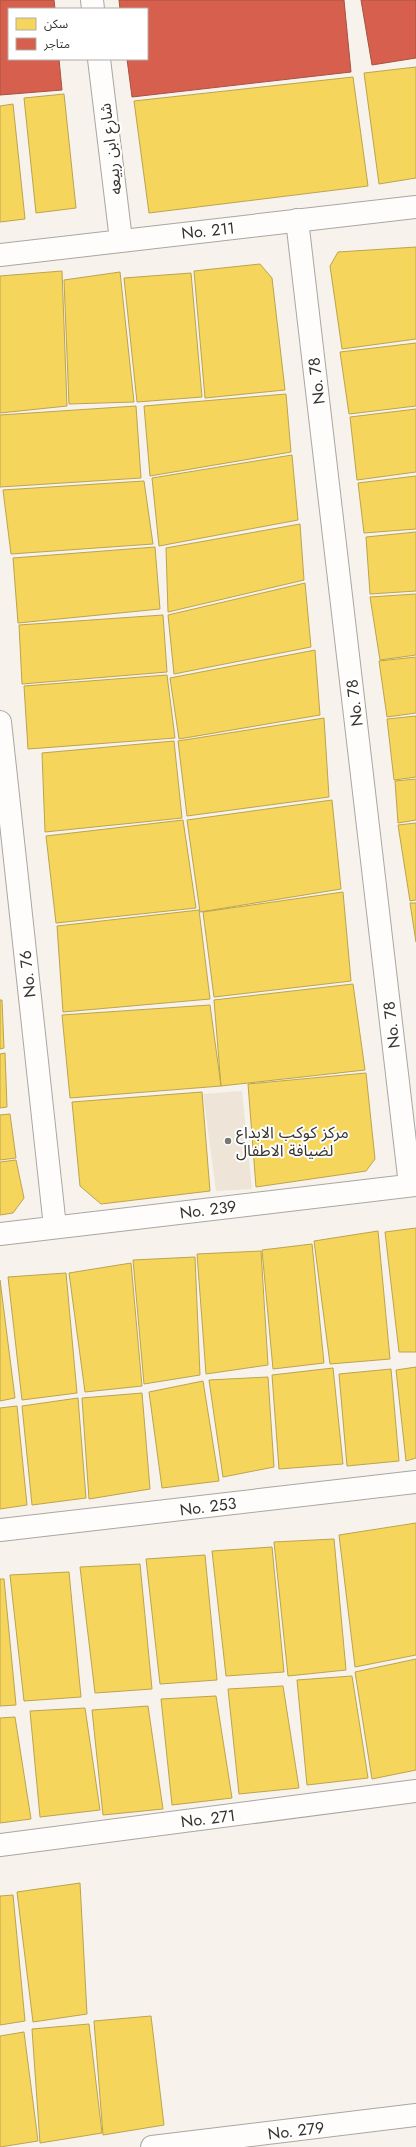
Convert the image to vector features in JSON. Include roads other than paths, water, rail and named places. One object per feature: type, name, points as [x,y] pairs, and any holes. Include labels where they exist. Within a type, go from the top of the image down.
[{"type":"street","name":"شارع ابن ربيعه","points":[[99,60],[121,240]]},
{"type":"street","name":"No. 211","points":[[0,255],[416,207]]},
{"type":"street","name":"No. 78","points":[[298,220],[413,1185]]},
{"type":"street","name":"No. 76","points":[[0,722],[55,1227]]},
{"type":"street","name":"No. 239","points":[[0,1234],[413,1185]]},
{"type":"street","name":"No. 253","points":[[0,1530],[416,1482]]},
{"type":"street","name":"No. 271","points":[[0,1845],[416,1791]]},
{"type":"street","name":"No. 279","points":[[152,2147],[416,2116]]},
{"type":"place","name":"مركز كوكب الابداع لضيافة الاطفال","points":[[228,1141]]}]
